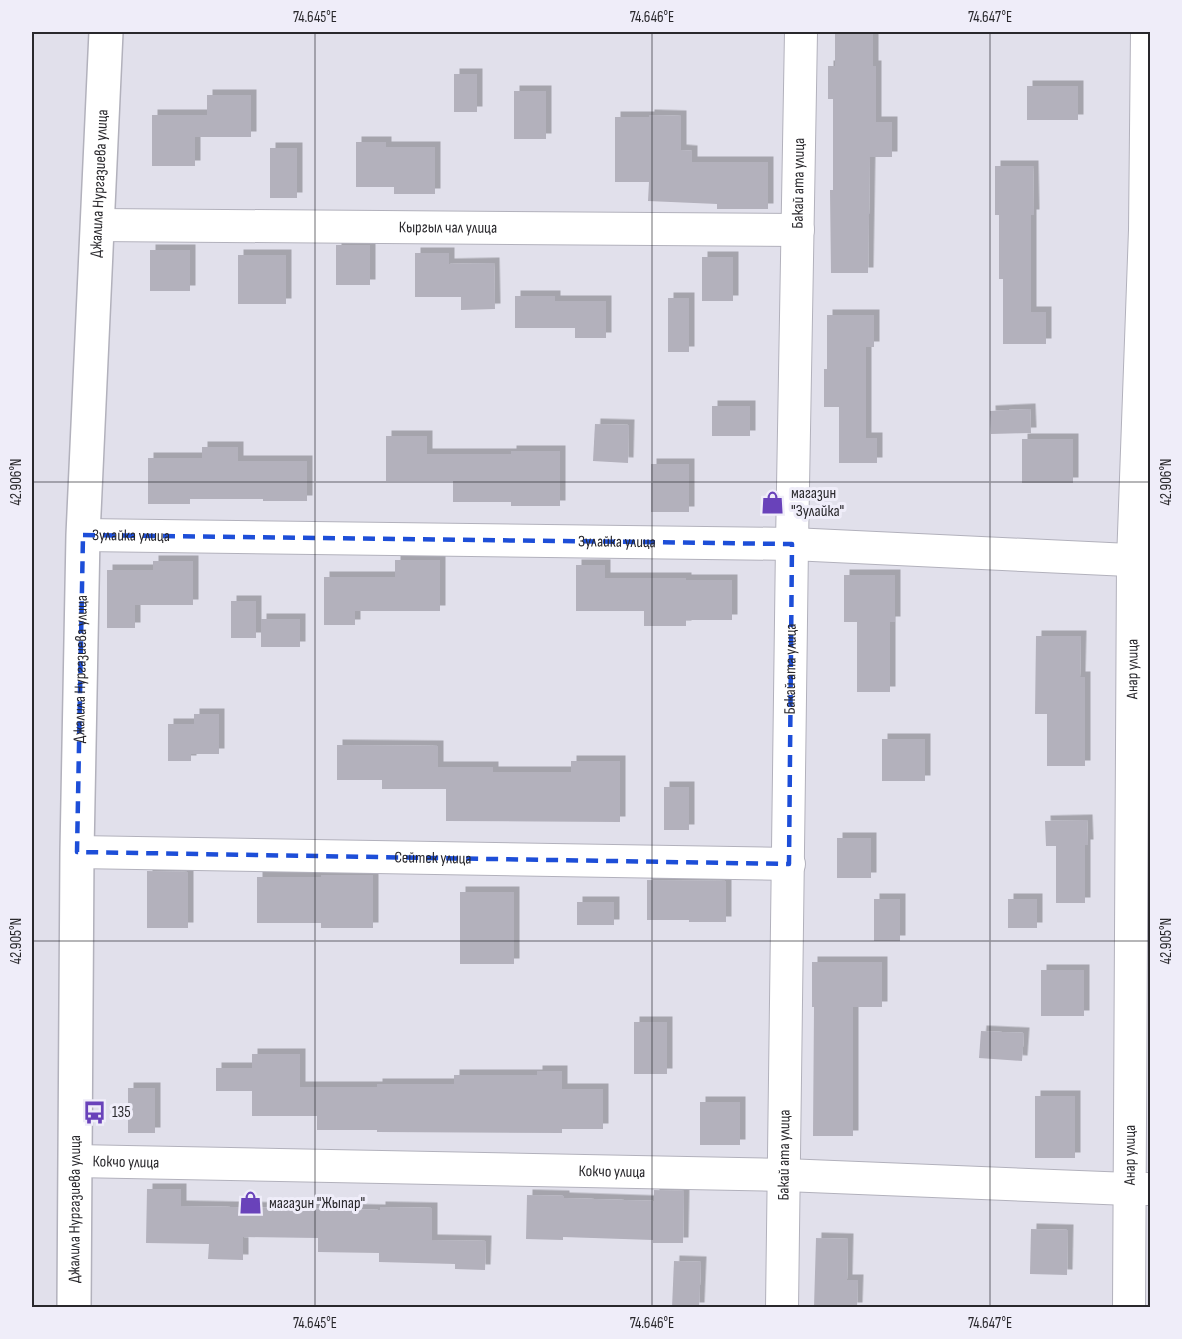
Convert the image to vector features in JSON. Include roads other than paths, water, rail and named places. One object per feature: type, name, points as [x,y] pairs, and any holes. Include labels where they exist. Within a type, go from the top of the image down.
[{"type":"street","name":"Джалила Нургазиева улица","points":[[74,1308],[77,852],[83,535],[106,32]]},
{"type":"street","name":"Бакай ата улица","points":[[782,1308],[801,32]]},
{"type":"street","name":"Анар улица","points":[[1129,1308],[1140,1189],[1142,561],[1148,230],[1147,32]]},
{"type":"street","name":"Кыргыл чал улица","points":[[98,225],[798,230]]},
{"type":"street","name":"Зулайка улица","points":[[83,535],[792,544],[1142,561]]},
{"type":"street","name":"Сейтек улица","points":[[77,852],[789,864]]},
{"type":"street","name":"Кокчо улица","points":[[75,1161],[785,1175],[1140,1189]]},
{"type":"place","name":"магазин \"Зулайка\"","points":[[773,502]]},
{"type":"place","name":"135","points":[[94,1112]]},
{"type":"place","name":"магазин \"Жыпар\"","points":[[251,1203]]}]
